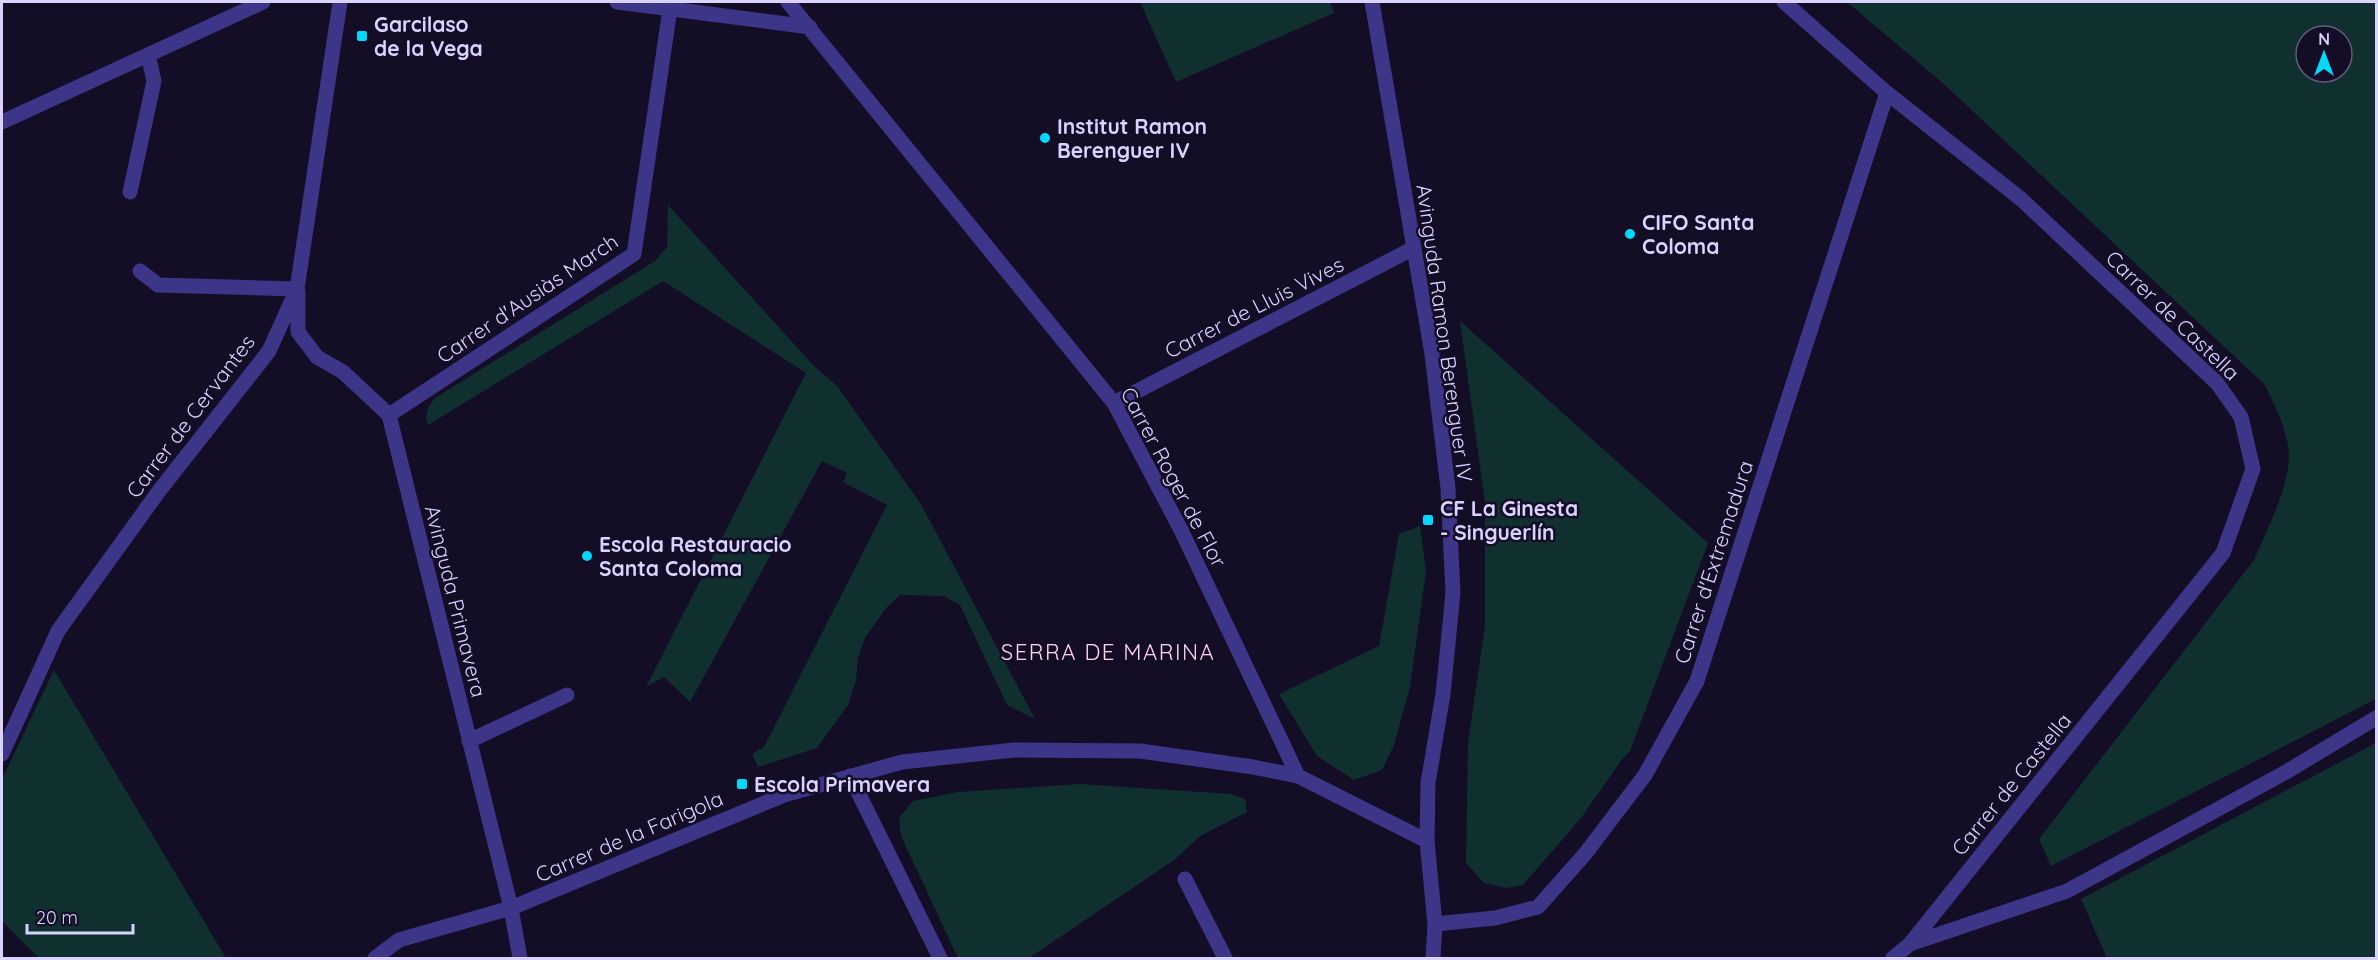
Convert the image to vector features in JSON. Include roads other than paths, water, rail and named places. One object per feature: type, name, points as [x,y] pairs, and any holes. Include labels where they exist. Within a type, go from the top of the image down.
[{"type":"street","points":[[2,122],[263,2]]},
{"type":"street","name":"Carrer de Cervantes","points":[[2,754],[58,631],[159,491],[268,351],[297,289],[340,2]]},
{"type":"street","points":[[617,2],[810,27]]},
{"type":"street","name":"Carrer Roger de Flor","points":[[788,2],[1114,403],[1181,530],[1298,776]]},
{"type":"street","name":"Avinguda Ramon Berenguer IV","points":[[1372,2],[1432,354],[1448,488],[1453,593],[1443,694],[1428,783],[1427,841],[1435,924],[1433,958]]},
{"type":"street","name":"Carrer de Castella","points":[[1784,2],[1887,93],[2021,200],[2217,383],[2241,417],[2253,469],[2223,553],[1910,944],[1893,958]]},
{"type":"street","name":"Carrer d'Ausiàs March","points":[[389,415],[634,254],[670,9]]},
{"type":"street","points":[[130,192],[154,81],[148,54]]},
{"type":"street","name":"Carrer d'Extremadura","points":[[1435,924],[1495,918],[1538,907],[1585,854],[1645,775],[1697,681],[1887,93]]},
{"type":"street","name":"Carrer de Lluis Vives","points":[[1114,403],[1414,248]]},
{"type":"street","points":[[140,271],[158,285],[297,289],[298,332],[317,357],[343,372],[389,415]]},
{"type":"street","name":"Avinguda Primavera","points":[[389,415],[511,908],[520,958]]},
{"type":"street","points":[[469,741],[567,695]]},
{"type":"street","points":[[1910,944],[2067,891],[2286,772],[2376,718]]},
{"type":"street","name":"Carrer de la Farigola","points":[[375,958],[399,940],[511,908],[784,795],[902,762],[1014,750],[1140,752],[1253,767],[1298,776]]},
{"type":"street","points":[[850,776],[940,958]]},
{"type":"street","points":[[1298,776],[1427,841]]},
{"type":"street","points":[[1185,879],[1225,958]]},
{"type":"place","name":"Garcilaso de la Vega","points":[[362,36]]},
{"type":"place","name":"Institut Ramon Berenguer IV","points":[[1045,138]]},
{"type":"place","name":"CIFO Santa Coloma","points":[[1630,234]]},
{"type":"place","name":"CF La Ginesta - Singuerlín","points":[[1428,520]]},
{"type":"place","name":"Escola Restauracio Santa Coloma","points":[[587,556]]},
{"type":"place","name":"Escola Primavera","points":[[742,784]]},
{"type":"district","name":"SERRA DE MARINA","points":[[1108,652]]}]
